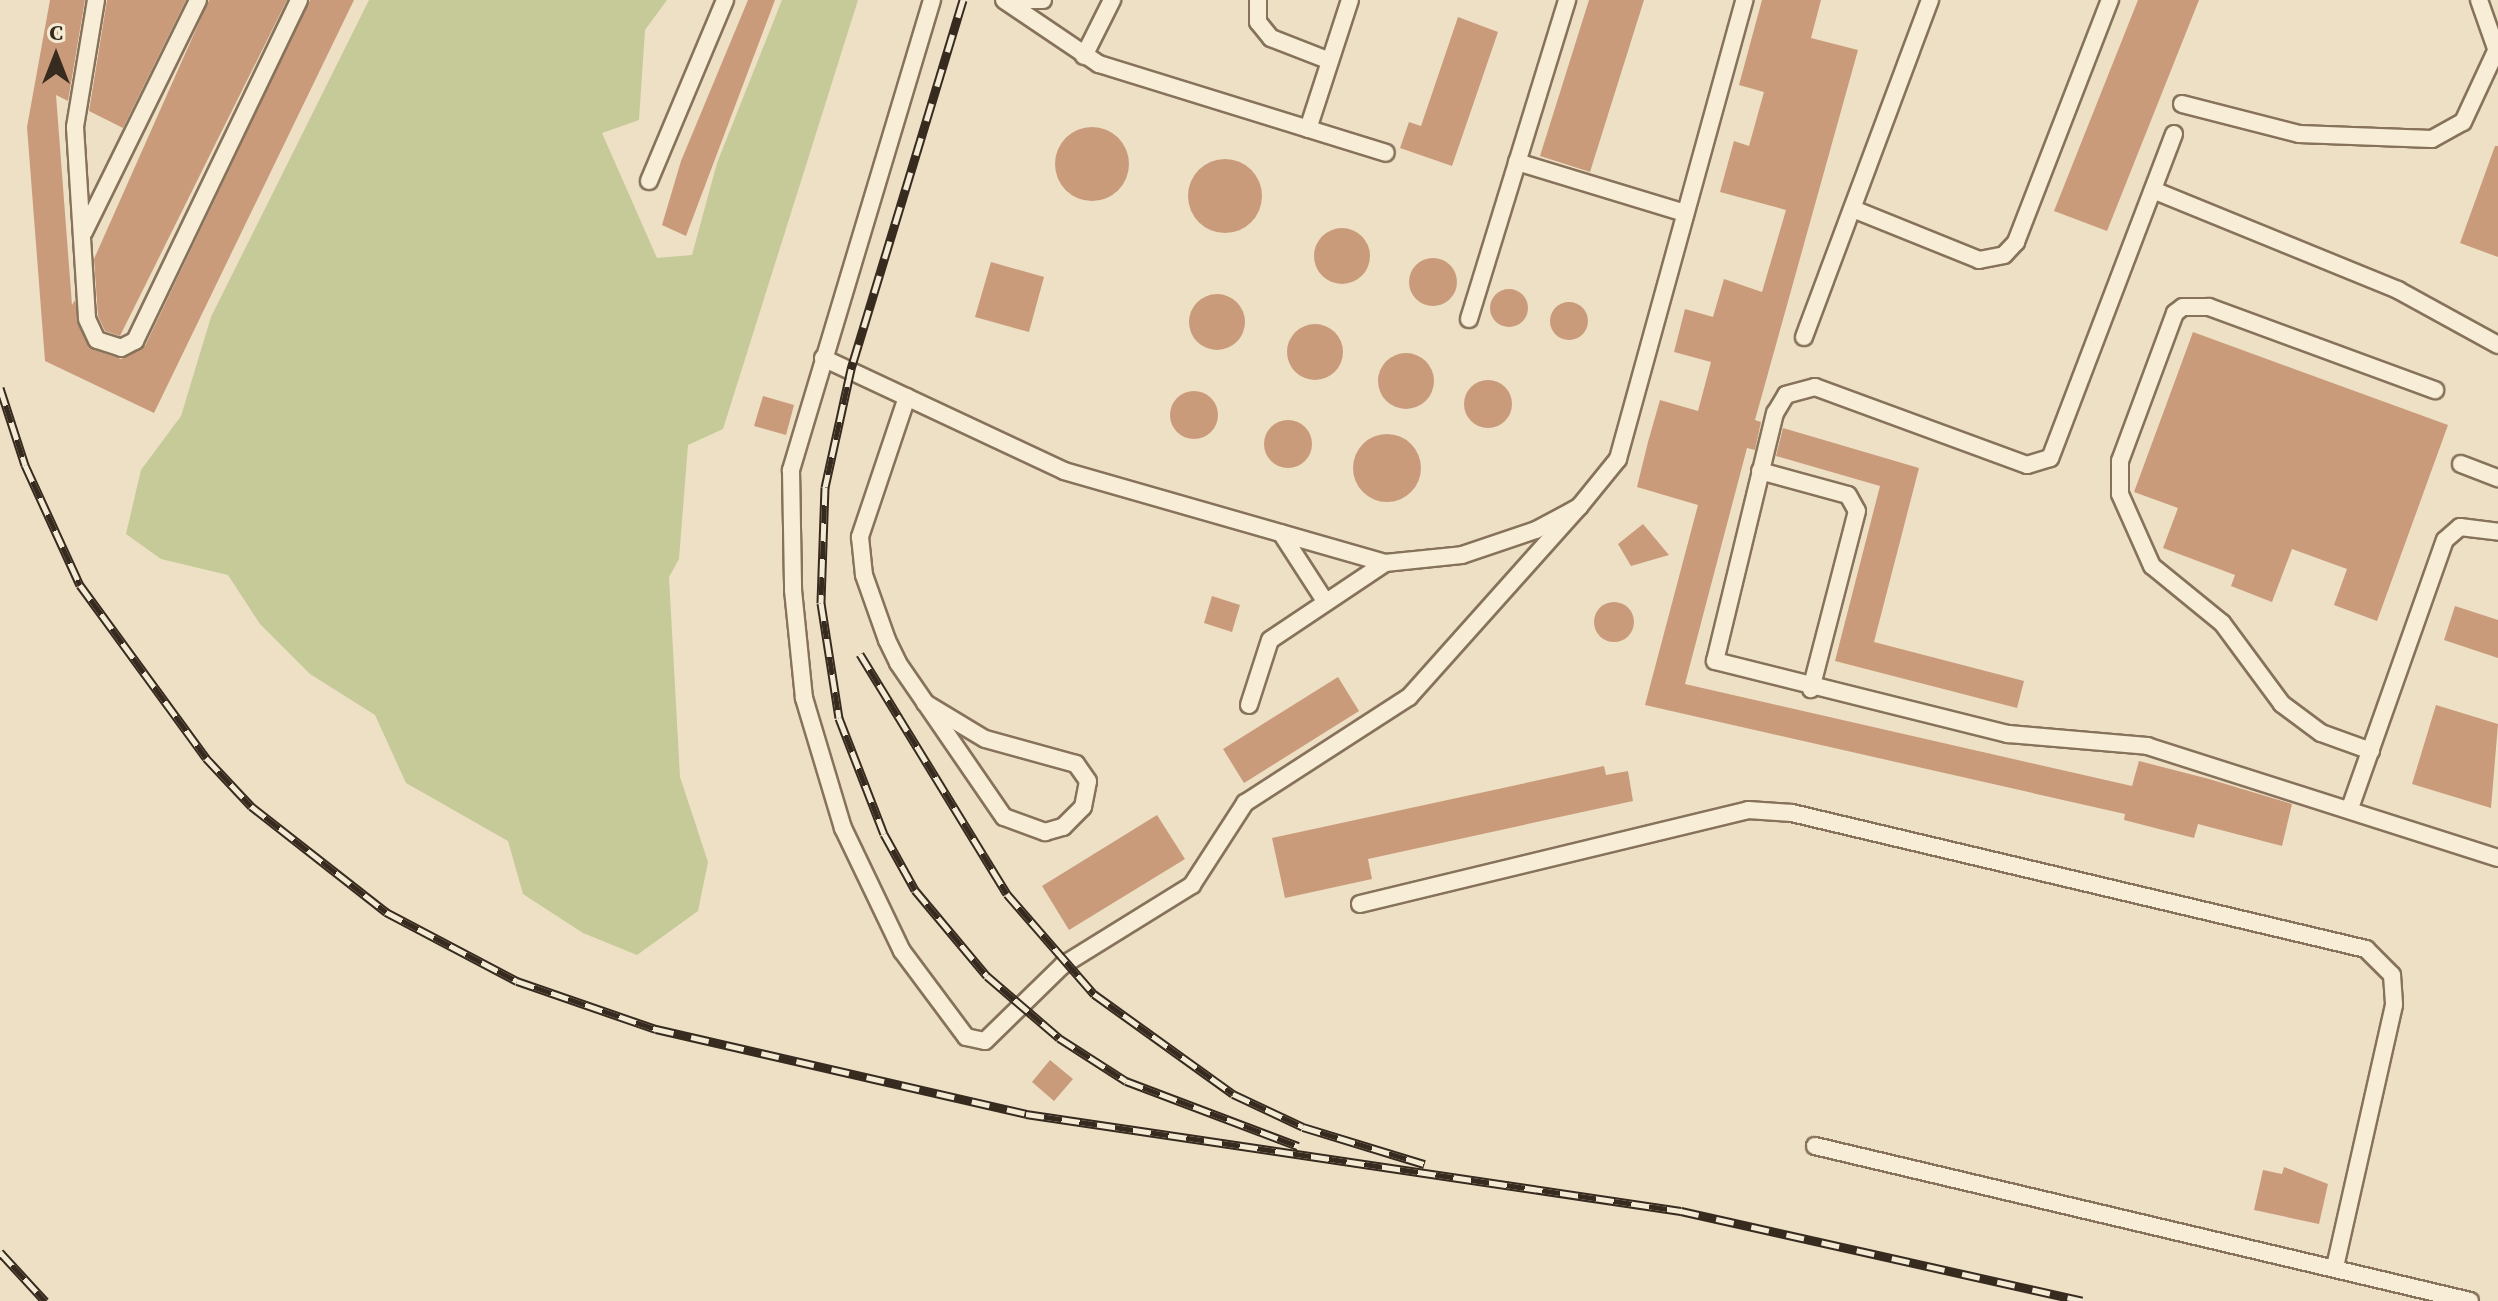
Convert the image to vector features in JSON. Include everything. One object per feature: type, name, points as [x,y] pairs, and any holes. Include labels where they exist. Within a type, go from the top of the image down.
[{"type":"lane","points":[[96,0],[75,127],[88,327],[97,340],[126,348],[299,0]]},
{"type":"lane","points":[[82,235],[198,0]]},
{"type":"lane","points":[[649,181],[725,0]]},
{"type":"lane","points":[[932,0],[791,470],[796,649],[813,745],[876,904],[939,1009],[972,1041],[985,1041],[1063,965],[1192,885],[1245,803],[1409,697],[1618,459],[1744,0]]},
{"type":"lane","points":[[1004,0],[1084,56],[1386,153]]},
{"type":"lane","points":[[1011,0],[1043,0]]},
{"type":"lane","points":[[1084,56],[1112,0]]},
{"type":"lane","points":[[1258,0],[1258,22],[1271,38],[1330,61]]},
{"type":"lane","points":[[1308,129],[1350,0]]},
{"type":"lane","points":[[1469,319],[1567,0]]},
{"type":"lane","points":[[1804,337],[1930,0]]},
{"type":"lane","points":[[1853,209],[1979,260],[2004,255],[2016,242],[2110,0]]},
{"type":"lane","points":[[2182,104],[2299,134],[2432,139],[2463,122],[2496,54],[2479,0]]},
{"type":"lane","points":[[2174,134],[2050,458],[2027,465],[1804,386],[1780,403],[1760,471],[1715,661],[1811,689],[2008,734],[2147,746],[2350,808],[2498,858]]},
{"type":"lane","points":[[1517,162],[1685,213]]},
{"type":"lane","points":[[2153,190],[2398,290],[2498,345]]},
{"type":"lane","points":[[2371,751],[2321,733],[2282,704],[2222,623],[2152,566],[2120,494],[2120,461],[2183,307],[2209,307],[2435,390]]},
{"type":"lane","points":[[823,358],[1064,471],[1385,563],[1462,555],[1579,507]]},
{"type":"lane","points":[[907,397],[863,518],[859,557],[892,652],[925,703],[1004,817],[1045,832],[1063,827],[1083,807],[1088,781],[1076,764],[985,739],[925,703]]},
{"type":"lane","points":[[2461,464],[2498,478]]},
{"type":"lane","points":[[1760,471],[1848,495],[1857,511],[1811,689]]},
{"type":"lane","points":[[2350,808],[2445,540],[2460,527],[2498,532]]},
{"type":"lane","points":[[1281,533],[1325,601]]},
{"type":"lane","points":[[1249,705],[1270,640],[1385,563]]},
{"type":"lane","points":[[1360,904],[1748,810],[1792,813],[2366,949],[2392,975],[2394,1005],[2335,1267]]},
{"type":"lane","points":[[1815,1146],[2470,1301]]},
{"type":"green space","points":[[369,0],[667,0],[645,30],[639,120],[602,133],[657,258],[692,255],[717,163],[782,0],[858,0],[723,429],[688,445],[679,559],[669,577],[680,777],[708,862],[698,911],[637,955],[583,933],[523,894],[508,841],[406,783],[375,715],[310,674],[260,624],[228,575],[161,559],[126,534],[141,470],[181,416],[211,317]]},
{"type":"building","points":[[50,0],[85,0],[68,101],[56,95],[72,305],[75,300],[89,348],[121,359],[145,346],[310,0],[354,0],[154,413],[45,361],[27,127]]},
{"type":"building","points":[[107,0],[186,0],[123,128],[89,111]]},
{"type":"building","points":[[209,0],[287,0],[120,336],[105,331],[98,316],[94,259]]},
{"type":"building","points":[[748,0],[775,0],[686,236],[662,225],[681,161]]},
{"type":"building","points":[[1589,0],[1644,0],[1590,172],[1540,156]]},
{"type":"building","points":[[1762,0],[1821,0],[1811,38],[1858,50],[1755,420],[1761,422],[1755,450],[1747,448],[1685,684],[2132,786],[2139,761],[2209,779],[2292,804],[2282,846],[2198,824],[2194,838],[2124,820],[2125,814],[1645,705],[1698,505],[1637,487],[1660,400],[1698,411],[1711,362],[1674,352],[1685,309],[1713,317],[1724,279],[1762,292],[1786,210],[1720,192],[1734,141],[1749,146],[1764,92],[1739,85]]},
{"type":"building","points":[[2138,0],[2199,0],[2107,231],[2054,211]]},
{"type":"building","points":[[1458,17],[1498,32],[1452,166],[1400,148],[1409,122],[1421,126]]},
{"type":"building","points":[[1092,127],[1106,130],[1118,138],[1126,150],[1129,164],[1126,178],[1118,190],[1106,198],[1092,201],[1078,198],[1066,190],[1058,178],[1055,164],[1058,150],[1066,138],[1078,130]]},
{"type":"building","points":[[2495,146],[2498,146],[2498,257],[2460,243]]},
{"type":"building","points":[[1225,159],[1239,162],[1251,170],[1259,182],[1262,196],[1259,210],[1251,222],[1239,230],[1225,233],[1211,230],[1199,222],[1191,210],[1188,196],[1191,182],[1199,170],[1211,162]]},
{"type":"building","points":[[1342,228],[1362,236],[1370,256],[1362,276],[1342,284],[1322,276],[1314,256],[1322,236]]},
{"type":"building","points":[[1433,258],[1450,265],[1457,282],[1450,299],[1433,306],[1416,299],[1409,282],[1416,265]]},
{"type":"building","points":[[991,262],[1044,277],[1029,332],[975,317]]},
{"type":"building","points":[[1509,289],[1523,294],[1528,308],[1523,322],[1509,327],[1495,322],[1490,308],[1495,294]]},
{"type":"building","points":[[1217,294],[1237,302],[1245,322],[1237,342],[1217,350],[1197,342],[1189,322],[1197,302]]},
{"type":"building","points":[[1569,302],[1583,307],[1588,321],[1583,335],[1569,340],[1555,335],[1550,321],[1555,307]]},
{"type":"building","points":[[1315,324],[1335,332],[1343,352],[1335,372],[1315,380],[1295,372],[1287,352],[1295,332]]},
{"type":"building","points":[[2193,332],[2448,425],[2377,621],[2334,605],[2347,569],[2292,549],[2272,602],[2231,586],[2235,575],[2163,548],[2178,508],[2134,492]]},
{"type":"building","points":[[1406,353],[1426,361],[1434,381],[1426,401],[1406,409],[1386,401],[1378,381],[1386,361]]},
{"type":"building","points":[[1488,380],[1505,387],[1512,404],[1505,421],[1488,428],[1471,421],[1464,404],[1471,387]]},
{"type":"building","points":[[1194,391],[1211,398],[1218,415],[1211,432],[1194,439],[1177,432],[1170,415],[1177,398]]},
{"type":"building","points":[[763,396],[794,405],[786,435],[754,426]]},
{"type":"building","points":[[1288,420],[1305,427],[1312,444],[1305,461],[1288,468],[1271,461],[1264,444],[1271,427]]},
{"type":"building","points":[[1783,428],[1919,468],[1874,642],[2024,681],[2017,708],[1835,661],[1880,486],[1776,456]]},
{"type":"building","points":[[1387,434],[1411,444],[1421,468],[1411,492],[1387,502],[1363,492],[1353,468],[1363,444]]},
{"type":"building","points":[[1643,524],[1669,555],[1631,566],[1618,544]]},
{"type":"building","points":[[1212,596],[1240,605],[1232,632],[1204,623]]},
{"type":"building","points":[[1614,602],[1628,608],[1634,622],[1628,636],[1614,642],[1600,636],[1594,622],[1600,608]]},
{"type":"building","points":[[2455,606],[2498,620],[2498,658],[2444,640]]},
{"type":"building","points":[[1338,677],[1359,711],[1244,783],[1223,749]]},
{"type":"building","points":[[2436,705],[2498,724],[2491,808],[2412,784]]},
{"type":"building","points":[[1604,766],[1606,775],[1628,771],[1633,801],[1368,859],[1372,879],[1285,898],[1272,838]]},
{"type":"building","points":[[1157,815],[1185,859],[1069,930],[1042,886]]},
{"type":"building","points":[[1050,1060],[1073,1079],[1054,1101],[1032,1082]]},
{"type":"building","points":[[2284,1167],[2328,1184],[2319,1224],[2254,1210],[2263,1170],[2282,1174]]},
{"type":"railway","points":[[963,0],[851,369],[825,487],[821,603],[839,718],[884,834],[915,890],[987,976],[1059,1038],[1126,1081],[1298,1146]]},
{"type":"railway","points":[[0,388],[25,465],[80,585],[206,758],[251,806],[386,912],[517,981],[656,1029],[1026,1114],[1681,1211],[2082,1301]]},
{"type":"railway","points":[[860,654],[1007,894],[1094,994],[1233,1094],[1303,1127],[1424,1164]]},
{"type":"railway","points":[[0,1252],[45,1301]]}]
